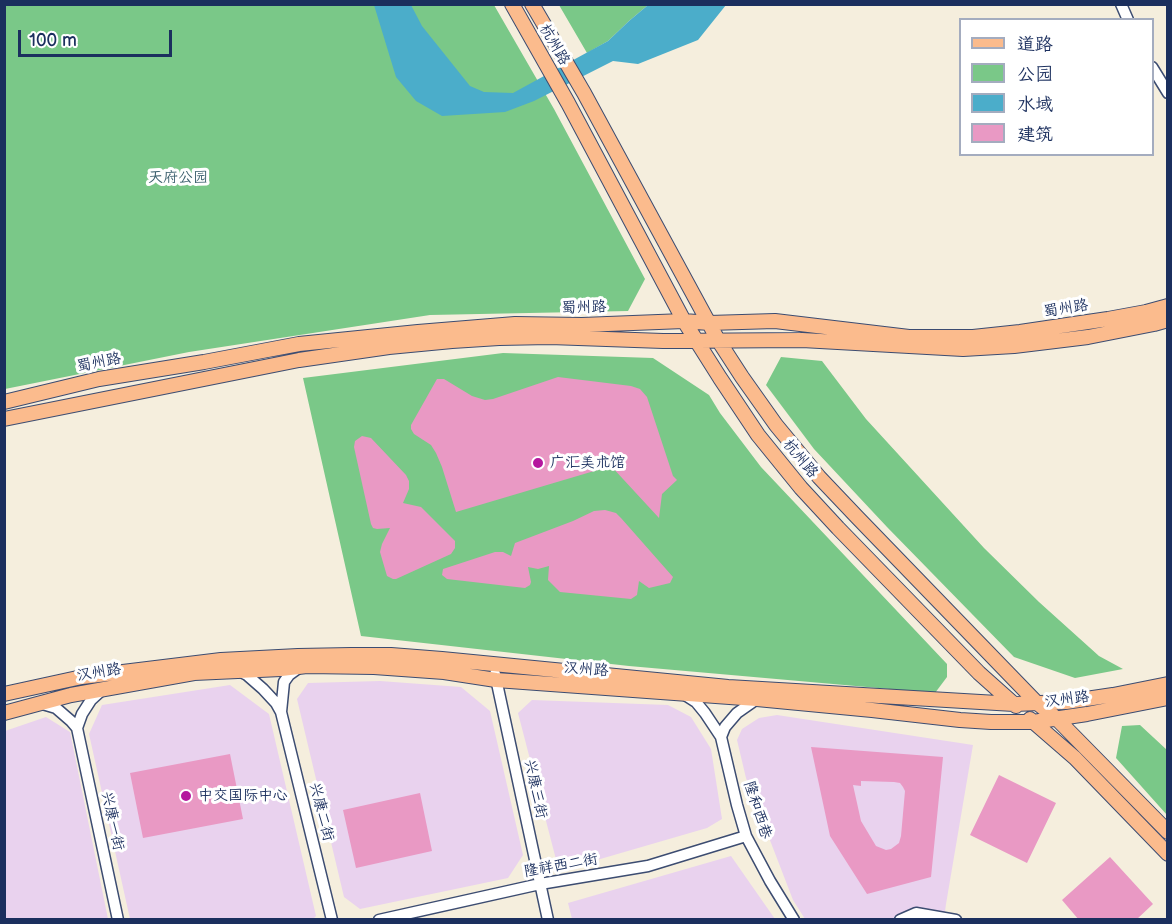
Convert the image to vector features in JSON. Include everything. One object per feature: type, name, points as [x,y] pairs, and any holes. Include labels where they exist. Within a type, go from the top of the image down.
[{"type":"main road","name":"杭州路","points":[[512,4],[568,103],[684,321],[758,435],[801,488],[838,528],[979,673],[1075,758],[1167,854]]},
{"type":"main road","name":"杭州路","points":[[532,4],[584,93],[718,340],[776,425],[819,477],[1037,703],[1056,718],[1167,832]]},
{"type":"main road","name":"蜀州路","points":[[4,402],[99,379],[299,344],[514,324],[582,326],[684,321],[709,323],[775,321],[909,337],[973,337],[1108,319],[1167,306]]},
{"type":"main road","name":"蜀州路","points":[[4,418],[299,360],[389,347],[499,338],[550,337],[663,341],[802,340],[963,349],[1014,346],[1088,337],[1167,320]]},
{"type":"main road","name":"汉州路","points":[[4,694],[82,677],[221,660],[341,655],[391,655],[728,687],[1014,704],[1066,702],[1167,684]]},
{"type":"main road","name":"汉州路","points":[[4,713],[71,695],[194,673],[300,667],[375,667],[444,672],[495,680],[757,699],[991,722],[1033,722],[1117,709],[1167,698]]},
{"type":"street","points":[[1121,4],[1127,18]]},
{"type":"street","points":[[1154,70],[1167,93]]},
{"type":"street","name":"兴康三街","points":[[494,665],[495,680],[548,920]]},
{"type":"street","points":[[281,712],[284,682],[300,667]]},
{"type":"street","points":[[238,670],[263,689],[281,712]]},
{"type":"street","points":[[76,728],[91,700],[103,689]]},
{"type":"street","points":[[682,693],[696,702],[721,736]]},
{"type":"street","points":[[721,736],[725,727],[737,713],[757,699]]},
{"type":"street","points":[[38,703],[56,708],[76,728]]},
{"type":"street","name":"兴康二街","points":[[281,712],[332,920]]},
{"type":"street","name":"兴康一街","points":[[76,728],[118,920]]},
{"type":"street","name":"隆和西巷","points":[[721,736],[746,836],[794,920]]},
{"type":"street","name":"隆祥西二街","points":[[379,920],[540,884],[648,866],[746,836]]},
{"type":"street","points":[[900,920],[916,913],[956,920]]},
{"type":"shaded area","points":[[380,681],[461,687],[490,711],[523,855],[508,878],[360,909],[344,897],[297,699],[308,683]]},
{"type":"shaded area","name":"中交国际中心","points":[[230,685],[269,714],[316,916],[313,919],[130,919],[89,734],[102,705]]},
{"type":"shaded area","points":[[532,700],[668,705],[691,717],[711,749],[722,819],[707,828],[559,871],[518,713]]},
{"type":"shaded area","points":[[777,715],[973,745],[944,919],[805,919],[793,900],[746,778],[737,740],[742,729],[759,718]]},
{"type":"shaded area","points":[[46,717],[70,732],[108,919],[5,919],[5,731]]},
{"type":"shaded area","points":[[731,856],[775,919],[572,919],[568,903]]},
{"type":"green space","name":"天府公园","points":[[4,5],[494,5],[554,109],[645,279],[628,311],[430,315],[189,352],[5,389]]},
{"type":"green space","points":[[559,5],[648,5],[608,41],[587,53]]},
{"type":"green space","points":[[503,353],[653,358],[709,395],[761,467],[947,664],[947,677],[935,693],[629,666],[361,636],[303,378]]},
{"type":"green space","points":[[781,357],[822,361],[866,419],[984,548],[1099,656],[1123,669],[1075,678],[1014,657],[814,449],[766,385]]},
{"type":"green space","points":[[1140,725],[1167,750],[1167,815],[1116,758],[1122,726]]},
{"type":"water","points":[[374,5],[411,5],[422,26],[470,86],[484,92],[513,93],[608,41],[648,5],[726,5],[698,40],[638,64],[613,61],[534,101],[505,112],[442,116],[416,101],[396,77]]},
{"type":"building","points":[[558,377],[631,386],[640,389],[647,397],[673,476],[677,480],[662,494],[659,518],[611,466],[456,512],[436,453],[431,445],[414,434],[411,429],[411,425],[437,379],[444,379],[472,396],[485,400]]},
{"type":"building","points":[[362,436],[371,438],[406,475],[409,489],[403,503],[421,507],[455,541],[455,548],[451,554],[396,579],[387,576],[380,552],[390,528],[377,529],[371,524],[354,447],[355,441]]},
{"type":"building","points":[[605,510],[616,513],[621,518],[673,577],[670,583],[649,588],[639,581],[637,595],[631,599],[560,592],[548,580],[549,566],[538,569],[528,567],[531,582],[525,588],[447,579],[442,575],[443,569],[495,552],[503,552],[511,556],[515,543],[594,511]]},
{"type":"building","points":[[811,747],[943,757],[931,877],[867,894],[830,836]],"holes":[[[861,781],[900,783],[905,791],[901,836],[899,843],[886,850],[876,846],[861,821],[853,785],[861,786]]]},
{"type":"building","name":"中交国际中心","points":[[230,754],[243,819],[143,838],[130,773]]},
{"type":"building","points":[[999,775],[1056,803],[1027,863],[970,835]]},
{"type":"building","points":[[420,793],[432,851],[356,868],[343,810]]},
{"type":"building","points":[[1110,857],[1153,904],[1136,920],[1079,920],[1062,900]]},
{"type":"place","name":"广汇美术馆","points":[[538,463]]},
{"type":"place","name":"中交国际中心","points":[[186,796]]}]
